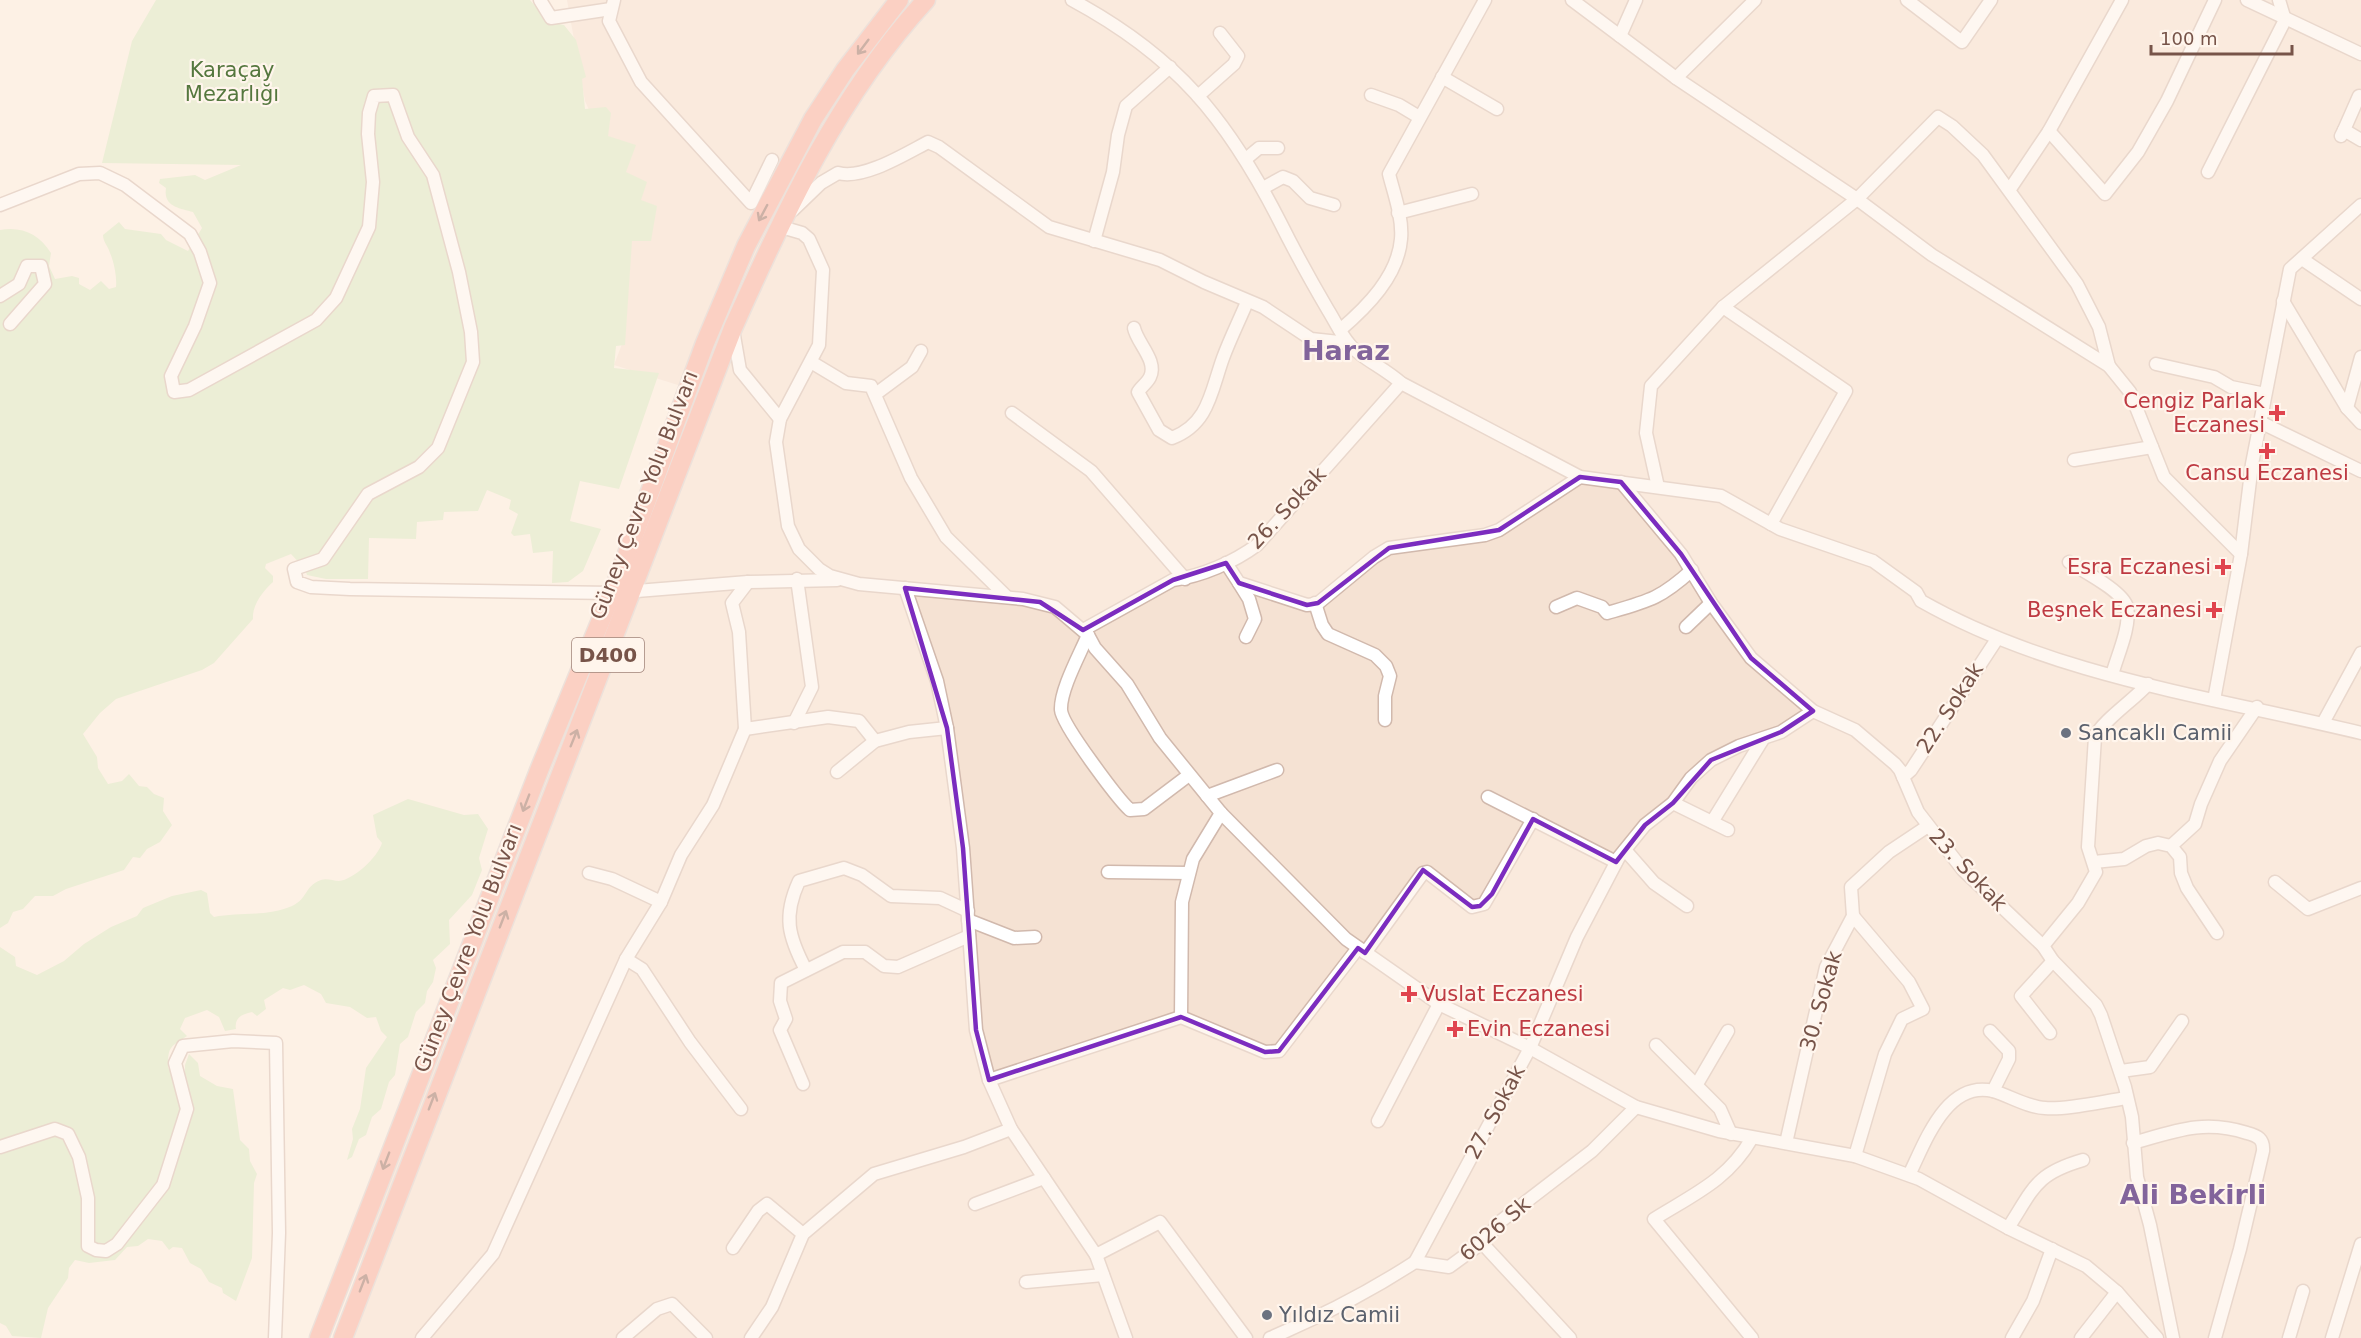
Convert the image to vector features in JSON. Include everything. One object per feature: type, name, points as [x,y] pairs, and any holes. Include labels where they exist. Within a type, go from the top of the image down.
[{"type":"highway","name":"Güney Çevre Yolu Bulvarı","points":[[319,1338],[540,768],[612,594],[705,343],[746,246],[813,119],[845,70],[899,0]]},
{"type":"highway","name":"Güney Çevre Yolu Bulvarı","points":[[343,1338],[450,1053],[733,328],[778,226],[826,134],[869,72],[927,0]]},
{"type":"street","points":[[540,0],[551,18],[613,5],[609,21],[641,82],[751,204],[772,160]]},
{"type":"street","points":[[1072,0],[1118,25],[1170,67],[1220,120],[1247,158],[1296,254],[1348,343],[1387,369],[1401,383],[1580,477],[1721,496],[1771,524],[1864,556],[1916,592],[1921,601],[1997,639],[2112,675],[2214,700],[2258,707],[2361,733]]},
{"type":"street","points":[[1340,330],[1368,306],[1398,258],[1402,237],[1389,174],[1485,0]]},
{"type":"street","points":[[1620,36],[1636,0]]},
{"type":"street","points":[[1676,78],[1755,0]]},
{"type":"street","points":[[1907,0],[1962,42],[1991,0]]},
{"type":"street","points":[[2010,189],[2049,131],[2122,0]]},
{"type":"street","points":[[2049,131],[2105,194],[2138,152],[2216,0]]},
{"type":"street","points":[[2247,0],[2285,20],[2361,54]]},
{"type":"street","points":[[2208,172],[2285,20],[2279,0]]},
{"type":"street","points":[[1574,1],[1676,78],[1857,200],[1942,261],[2109,366],[2130,392],[2164,477],[2241,554]]},
{"type":"street","points":[[1198,96],[1234,64],[1238,56],[1220,33]]},
{"type":"street","points":[[1094,241],[1113,172],[1118,135],[1126,106],[1170,67]]},
{"type":"street","points":[[1442,77],[1497,109]]},
{"type":"street","points":[[0,205],[79,174],[100,172],[124,185],[190,234],[200,252],[210,283],[195,326],[171,376],[174,392],[189,390],[316,320],[336,298],[369,227],[373,182],[369,113],[374,96],[393,95],[408,137],[433,175],[459,272],[471,333],[473,362],[438,448],[419,467],[368,494],[323,559],[294,569],[297,582],[311,587],[350,589],[612,594],[797,579],[844,580],[1007,597],[1048,604],[1086,632],[1095,648],[1127,684],[1160,738],[1221,813],[1361,950],[1439,1004],[1530,1048],[1636,1107],[1731,1134],[1855,1156],[1910,1175],[2008,1228],[2086,1266],[2117,1292],[2157,1338]]},
{"type":"street","points":[[1371,95],[1399,105],[1419,117]]},
{"type":"street","points":[[2359,96],[2342,133],[2361,140]]},
{"type":"street","points":[[1658,486],[1646,433],[1651,386],[1723,308],[1857,200],[1938,117],[1952,126],[1983,155],[2077,284],[2099,327],[2109,366]]},
{"type":"street","points":[[844,580],[819,569],[799,549],[793,538],[785,514],[776,442],[780,419],[811,362],[820,338],[823,270],[809,239],[802,233],[778,226],[807,196],[838,172],[848,176],[887,163],[928,142],[939,147],[1049,227],[1160,260],[1247,302],[1263,307],[1311,339],[1348,343]]},
{"type":"street","points":[[1247,158],[1259,148],[1278,148]]},
{"type":"street","points":[[1263,188],[1282,177],[1293,180],[1310,198],[1334,205]]},
{"type":"street","points":[[1398,213],[1472,194]]},
{"type":"street","points":[[2214,700],[2241,554],[2260,422],[2290,269],[2361,205]]},
{"type":"street","points":[[2302,259],[2361,299]]},
{"type":"street","points":[[0,296],[19,284],[27,266],[41,266],[45,284],[10,324]]},
{"type":"street","points":[[1134,328],[1137,341],[1148,354],[1152,366],[1150,377],[1138,392],[1159,430],[1172,438],[1188,432],[1204,412],[1222,361],[1247,302]]},
{"type":"street","points":[[2283,302],[2346,408],[2361,423]]},
{"type":"street","points":[[1723,308],[1846,391],[1771,524]]},
{"type":"street","points":[[733,328],[740,370],[780,419]]},
{"type":"street","points":[[877,393],[912,367],[921,351]]},
{"type":"street","points":[[2346,408],[2361,357]]},
{"type":"street","points":[[811,362],[846,383],[871,386],[877,393],[911,478],[946,537],[1007,597]]},
{"type":"street","points":[[2156,364],[2214,377],[2231,387],[2265,394]]},
{"type":"street","name":"26. Sokak","points":[[1086,632],[1173,580],[1185,579],[1238,559],[1257,545],[1401,383]]},
{"type":"street","points":[[1012,413],[1091,471],[1185,579]]},
{"type":"street","points":[[2260,422],[2361,471]]},
{"type":"street","points":[[2074,460],[2152,447]]},
{"type":"street","points":[[1239,583],[1307,604],[1315,603],[1389,548],[1485,535],[1530,512],[1580,477]]},
{"type":"street","name":"23. Sokak","points":[[1621,482],[1692,570],[1711,603],[1751,658],[1813,711],[1854,730],[1895,764],[1918,812],[1963,870],[2043,946],[2053,961],[2096,1005],[2121,1071],[2127,1098],[2137,1177],[2150,1225],[2173,1338]]},
{"type":"street","points":[[2069,562],[2120,595],[2127,606],[2127,622],[2112,675]]},
{"type":"street","points":[[1226,563],[1249,599],[1255,619],[1246,637]]},
{"type":"street","points":[[1556,607],[1577,598],[1602,607],[1607,613],[1666,593],[1692,570]]},
{"type":"street","points":[[794,723],[812,687],[797,579]]},
{"type":"street","points":[[422,1338],[493,1254],[626,959],[661,902],[681,855],[712,805],[745,729],[739,632],[732,603],[748,582]]},
{"type":"street","points":[[905,588],[937,681],[947,728],[963,848],[976,1030],[989,1080],[1011,1129],[1096,1255],[1126,1338]]},
{"type":"street","points":[[1315,603],[1322,625],[1328,634],[1375,655],[1386,666],[1390,676],[1385,696],[1385,720]]},
{"type":"street","points":[[1686,627],[1711,603]]},
{"type":"street","points":[[1086,632],[1061,710],[1069,728],[1130,810],[1144,810],[1189,775]]},
{"type":"street","name":"22. Sokak","points":[[1903,777],[1911,770],[1997,639]]},
{"type":"street","points":[[2323,723],[2361,653]]},
{"type":"street","points":[[2043,946],[2078,903],[2096,872],[2088,847],[2088,818],[2095,737],[2099,727],[2130,704],[2148,684]]},
{"type":"street","points":[[2171,846],[2195,824],[2220,761],[2258,707]]},
{"type":"street","name":"27. Sokak","points":[[1415,1262],[1530,1048],[1577,937],[1616,862],[1646,825],[1673,803],[1687,783],[1711,760],[1739,746],[1781,732],[1813,711]]},
{"type":"street","points":[[745,729],[828,717],[859,721],[875,741]]},
{"type":"street","points":[[837,772],[875,741],[909,732],[947,728]]},
{"type":"street","points":[[1712,822],[1763,739]]},
{"type":"street","points":[[1207,795],[1277,770]]},
{"type":"street","points":[[1488,796],[1616,862]]},
{"type":"street","points":[[1673,803],[1728,830]]},
{"type":"street","points":[[1181,1017],[1182,902],[1193,859],[1221,813]]},
{"type":"street","points":[[989,1080],[1181,1017],[1265,1052],[1279,1051],[1417,878],[1427,872],[1472,907],[1480,906],[1492,894],[1533,819]]},
{"type":"street","points":[[1855,1156],[1889,1045],[1902,1019],[1923,1009],[1909,982],[1853,916],[1851,887],[1889,852],[1928,826]]},
{"type":"street","points":[[2094,862],[2124,859],[2146,846],[2158,843],[2171,846],[2180,857],[2181,873],[2187,888],[2217,933]]},
{"type":"street","points":[[1625,850],[1654,884],[1687,906]]},
{"type":"street","points":[[806,970],[791,943],[788,917],[799,881],[844,868],[862,875],[891,896],[940,898],[968,916],[1014,938],[1035,937]]},
{"type":"street","points":[[1108,872],[1189,873]]},
{"type":"street","points":[[589,873],[612,879],[661,902]]},
{"type":"street","points":[[2275,882],[2308,909],[2361,888]]},
{"type":"street","name":"30. Sokak","points":[[1785,1143],[1826,967],[1853,916]]},
{"type":"street","points":[[803,1084],[780,1030],[786,1019],[780,1001],[781,983],[843,952],[865,952],[884,966],[898,967],[969,936]]},
{"type":"street","points":[[626,959],[642,969],[690,1042],[741,1109]]},
{"type":"street","points":[[2050,1033],[2021,996],[2053,961]]},
{"type":"street","points":[[1378,1121],[1439,1004]]},
{"type":"street","points":[[2121,1071],[2150,1066],[2182,1021]]},
{"type":"street","points":[[1697,1084],[1728,1031]]},
{"type":"street","points":[[1990,1031],[2009,1051],[2008,1059],[1993,1091]]},
{"type":"street","points":[[0,1148],[55,1129],[68,1134],[79,1157],[88,1198],[88,1246],[96,1251],[106,1251],[117,1244],[163,1185],[187,1109],[175,1064],[183,1046],[233,1041],[276,1043],[279,1233],[275,1338]]},
{"type":"street","points":[[1656,1045],[1720,1109],[1731,1134]]},
{"type":"street","points":[[1910,1175],[1947,1107],[1968,1093],[1981,1090],[1993,1091],[2047,1109],[2127,1098]]},
{"type":"street","name":"6026 Sk","points":[[1415,1262],[1449,1267],[1482,1243],[1501,1221],[1592,1151],[1636,1107]]},
{"type":"street","points":[[2133,1143],[2185,1128],[2203,1126],[2235,1129],[2257,1136],[2261,1140],[2263,1151],[2247,1222],[2215,1338]]},
{"type":"street","points":[[751,1338],[772,1307],[802,1234],[874,1174],[964,1147],[1011,1129]]},
{"type":"street","points":[[1752,1138],[1740,1159],[1725,1174],[1654,1219],[1752,1338]]},
{"type":"street","points":[[2008,1228],[2038,1182],[2053,1170],[2083,1160]]},
{"type":"street","points":[[975,1204],[1044,1178]]},
{"type":"street","points":[[733,1248],[758,1211],[767,1204],[802,1234]]},
{"type":"street","points":[[1096,1255],[1160,1222],[1246,1338]]},
{"type":"street","points":[[1482,1243],[1564,1336]]},
{"type":"street","points":[[2332,1338],[2361,1244]]},
{"type":"street","points":[[2012,1338],[2033,1301],[2052,1249]]},
{"type":"street","points":[[1270,1338],[1306,1323],[1415,1262]]},
{"type":"street","points":[[1026,1282],[1103,1275]]},
{"type":"street","points":[[2289,1338],[2303,1291]]},
{"type":"street","points":[[2081,1338],[2117,1292]]},
{"type":"street","points":[[623,1338],[657,1309],[672,1304],[706,1338]]},
{"type":"highlighted area","points":[[1580,477],[1621,482],[1681,554],[1751,658],[1813,711],[1781,732],[1711,760],[1673,803],[1645,825],[1616,862],[1533,819],[1492,894],[1480,906],[1472,907],[1423,870],[1365,953],[1358,948],[1279,1051],[1265,1052],[1181,1017],[989,1080],[976,1030],[963,848],[947,728],[905,588],[1040,602],[1083,630],[1173,580],[1226,563],[1239,583],[1307,605],[1318,603],[1389,548],[1499,530]]},
{"type":"shaded area","points":[[567,0],[2361,0],[2361,1338],[338,1338],[366,1245],[697,391],[614,365],[622,344],[624,243],[644,232],[585,101]]},
{"type":"green space","name":"Karaçay Mezarlığı","points":[[156,0],[530,0],[549,22],[564,25],[576,40],[586,77],[582,79],[585,109],[606,107],[611,113],[608,136],[636,145],[626,172],[647,182],[641,200],[657,206],[651,241],[632,241],[625,345],[616,346],[614,368],[659,373],[619,489],[580,481],[570,521],[601,529],[583,571],[568,582],[552,583],[553,551],[533,553],[530,534],[514,536],[511,533],[518,514],[509,509],[511,500],[487,490],[478,511],[444,512],[443,520],[417,522],[416,539],[369,538],[368,579],[326,579],[307,575],[305,569],[291,554],[266,564],[265,568],[273,576],[273,582],[259,599],[254,609],[253,619],[214,663],[202,670],[116,699],[100,713],[83,734],[97,757],[98,768],[108,784],[122,781],[129,774],[139,786],[147,787],[154,794],[164,798],[163,811],[172,825],[160,842],[147,849],[140,858],[133,857],[124,870],[66,889],[53,896],[35,896],[23,909],[13,912],[8,923],[0,928],[0,230],[16,229],[35,236],[51,253],[49,266],[55,279],[72,276],[79,278],[79,284],[90,290],[101,281],[109,289],[116,287],[114,265],[103,235],[119,222],[125,229],[161,234],[166,240],[188,251],[202,228],[193,212],[170,203],[167,199],[166,188],[159,183],[160,179],[195,175],[205,180],[241,165],[102,163],[132,41]]},
{"type":"green space","points":[[408,799],[464,815],[478,814],[488,829],[479,858],[482,870],[472,895],[449,920],[450,944],[433,960],[436,968],[425,1003],[416,1012],[408,1037],[400,1044],[395,1075],[389,1082],[381,1109],[372,1117],[366,1135],[359,1139],[352,1157],[347,1160],[353,1139],[352,1129],[360,1109],[366,1068],[387,1037],[381,1031],[376,1017],[367,1018],[350,1007],[326,1003],[321,994],[304,985],[290,990],[283,988],[264,1000],[266,1009],[257,1016],[252,1012],[240,1017],[236,1022],[236,1029],[225,1031],[219,1017],[207,1010],[185,1018],[180,1029],[187,1036],[171,1048],[168,1068],[185,1081],[185,1065],[189,1054],[198,1063],[200,1076],[217,1086],[233,1089],[240,1140],[249,1149],[250,1161],[257,1174],[254,1183],[252,1258],[236,1301],[223,1293],[222,1288],[209,1282],[201,1269],[190,1263],[182,1248],[173,1247],[169,1250],[162,1241],[148,1239],[138,1246],[127,1247],[115,1260],[89,1263],[75,1260],[69,1268],[68,1278],[48,1308],[41,1338],[12,1336],[6,1326],[0,1323],[0,947],[15,957],[16,966],[37,975],[64,961],[84,944],[111,927],[137,916],[143,908],[172,896],[201,890],[207,893],[210,913],[214,917],[273,912],[292,906],[301,900],[315,883],[323,879],[345,880],[364,867],[376,855],[382,843],[377,837],[373,815]]},
{"type":"place","name":"Cengiz Parlak Eczanesi","points":[[2277,413]]},
{"type":"place","name":"Cansu Eczanesi","points":[[2267,451]]},
{"type":"place","name":"Esra Eczanesi","points":[[2223,567]]},
{"type":"place","name":"Beşnek Eczanesi","points":[[2214,610]]},
{"type":"place","name":"Sancaklı Camii","points":[[2066,733]]},
{"type":"place","name":"Vuslat Eczanesi","points":[[1409,994]]},
{"type":"place","name":"Evin Eczanesi","points":[[1455,1029]]},
{"type":"place","name":"Yıldız Camii","points":[[1267,1315]]},
{"type":"district","name":"Haraz","points":[[1346,351]]},
{"type":"district","name":"Ali Bekirli","points":[[2193,1195]]}]
